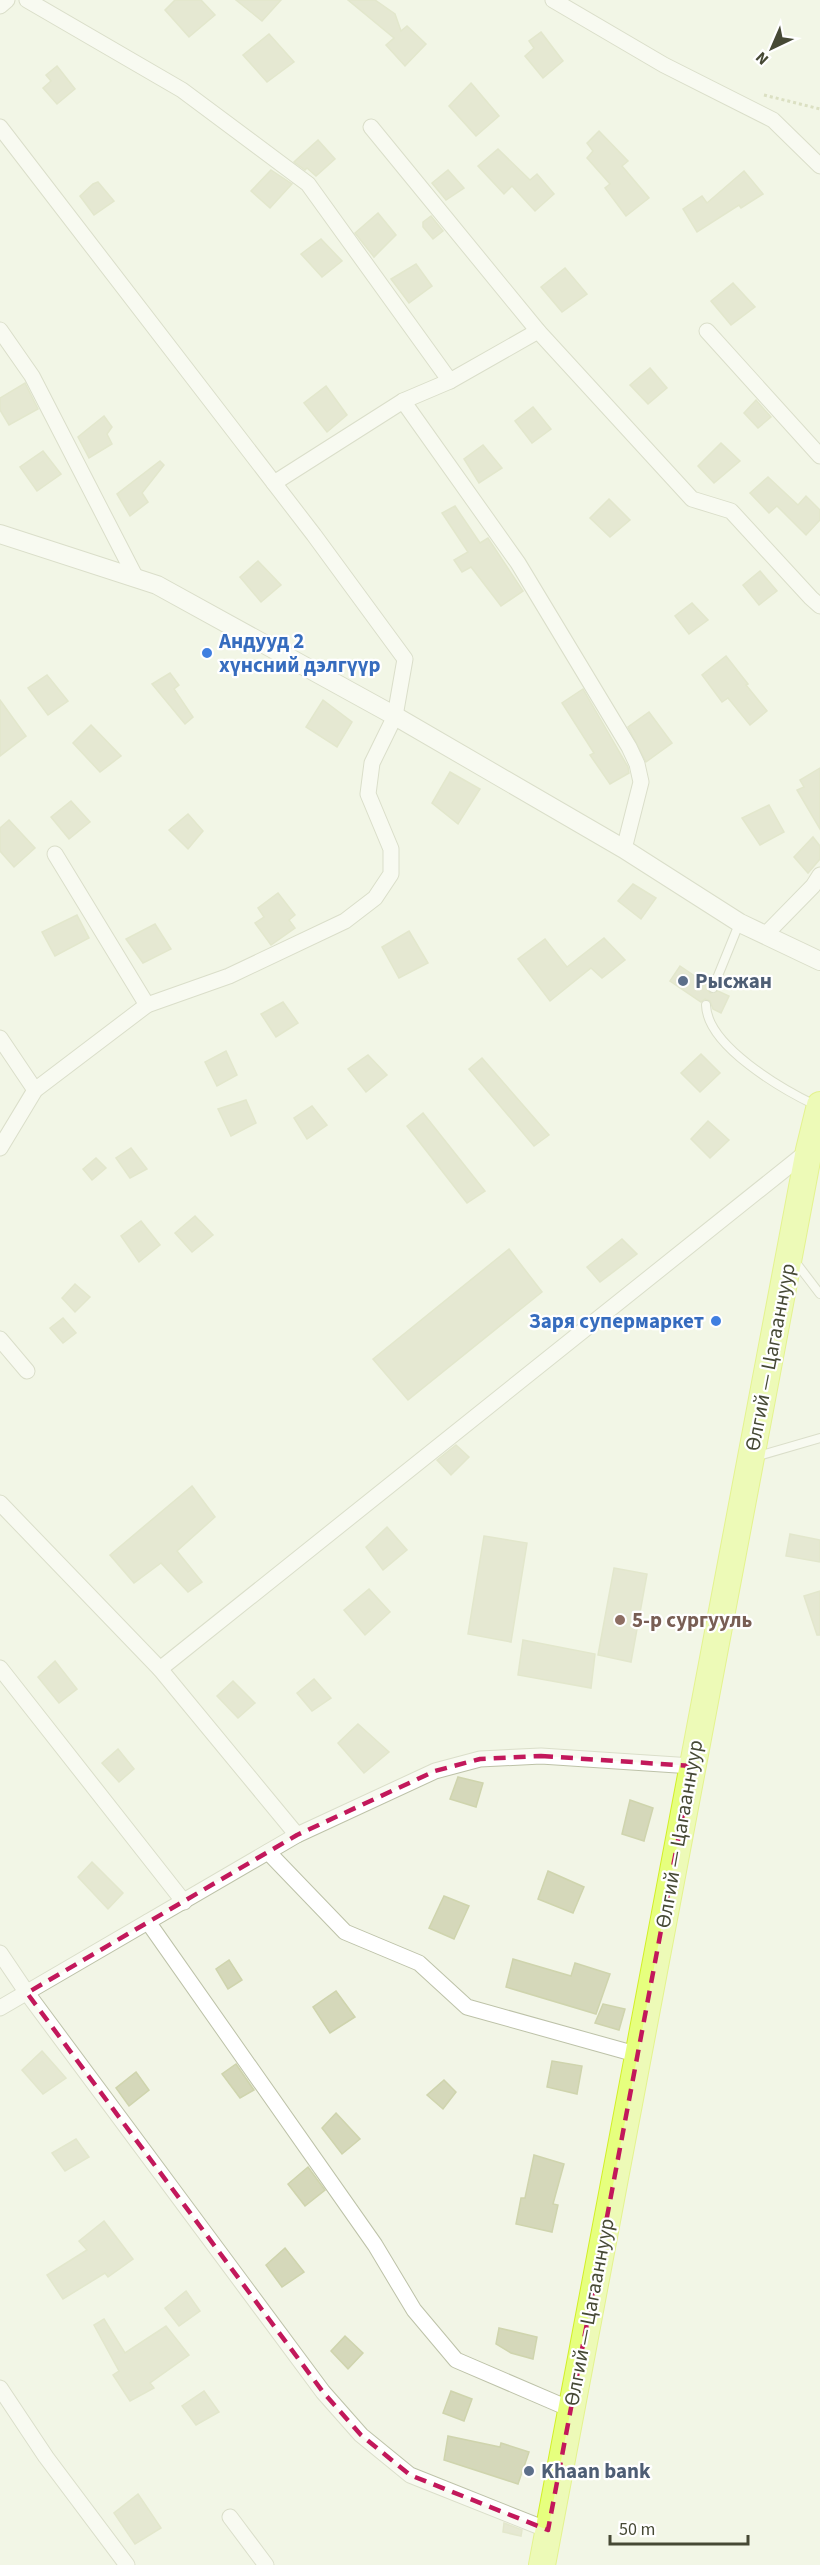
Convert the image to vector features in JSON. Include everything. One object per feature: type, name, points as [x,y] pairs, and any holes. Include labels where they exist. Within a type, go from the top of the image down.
[{"type":"highway","name":"Өлгий — Цагааннуур","points":[[542,2565],[789,1254],[820,1106]]},
{"type":"street","points":[[0,6],[7,0]]},
{"type":"street","points":[[27,0],[182,90],[308,184],[450,381]]},
{"type":"street","points":[[553,0],[664,65],[773,120],[820,166]]},
{"type":"street","points":[[0,127],[314,535],[405,659],[395,716],[372,764],[370,774],[368,794],[391,849],[391,874],[375,898],[345,921],[229,976],[147,1005],[35,1090],[0,1148]]},
{"type":"street","points":[[370,127],[538,331],[692,499],[730,511],[820,606]]},
{"type":"street","points":[[0,330],[32,376],[136,579]]},
{"type":"street","points":[[274,483],[403,401],[450,381],[538,331]]},
{"type":"street","points":[[707,331],[820,456]]},
{"type":"street","points":[[403,401],[518,562],[637,765],[641,782],[624,849]]},
{"type":"street","points":[[0,534],[157,585],[395,716],[624,849],[740,923],[820,961]]},
{"type":"street","points":[[55,854],[147,1005]]},
{"type":"street","points":[[765,935],[813,886],[820,875]]},
{"type":"street","points":[[0,1038],[35,1090]]},
{"type":"street","points":[[160,1669],[809,1160]]},
{"type":"street","points":[[0,1339],[27,1371]]},
{"type":"street","points":[[0,1503],[160,1669],[297,1835]]},
{"type":"street","points":[[0,1668],[184,1902]]},
{"type":"street","points":[[0,2008],[297,1835],[435,1771],[480,1759],[541,1756],[692,1766]]},
{"type":"street","points":[[268,1852],[345,1932],[419,1963],[467,2007],[639,2055]]},
{"type":"street","points":[[148,1922],[375,2246],[414,2310],[456,2360],[570,2409]]},
{"type":"street","points":[[0,1953],[27,1993],[322,2392],[361,2435],[410,2475],[548,2530]]},
{"type":"street","points":[[0,2388],[46,2457],[127,2565]]},
{"type":"street","points":[[230,2517],[266,2565]]},
{"type":"lane","points":[[713,988],[740,923]]},
{"type":"lane","points":[[706,1005],[706,1016],[716,1033],[744,1060],[784,1090],[820,1106]]},
{"type":"lane","points":[[789,1254],[820,1294]]},
{"type":"lane","points":[[750,1459],[820,1438]]},
{"type":"highlighted area","points":[[541,1756],[692,1766],[548,2530],[410,2475],[361,2435],[323,2392],[27,1993],[297,1835],[435,1771],[480,1759]]},
{"type":"building","points":[[175,0],[201,0],[215,15],[189,37],[165,10]]},
{"type":"building","points":[[236,0],[281,0],[262,21]]},
{"type":"building","points":[[348,0],[375,0],[395,14],[401,31],[407,26],[426,44],[405,66],[386,45],[394,38]]},
{"type":"building","points":[[541,32],[563,61],[543,78],[525,56],[534,48],[529,41]]},
{"type":"building","points":[[269,34],[294,62],[267,82],[243,55]]},
{"type":"building","points":[[57,66],[75,89],[57,104],[43,88],[51,81],[46,75]]},
{"type":"building","points":[[471,83],[499,116],[476,136],[449,106]]},
{"type":"building","points":[[599,131],[628,161],[622,166],[649,198],[626,216],[605,188],[610,184],[587,158],[593,151],[587,143]]},
{"type":"building","points":[[318,140],[335,159],[316,176],[307,168],[305,170],[294,162]]},
{"type":"building","points":[[498,149],[530,180],[537,174],[554,194],[535,211],[512,186],[504,194],[478,166]]},
{"type":"building","points":[[271,170],[292,184],[270,208],[251,191]]},
{"type":"building","points":[[448,170],[464,188],[446,200],[432,183]]},
{"type":"building","points":[[744,171],[763,194],[741,208],[739,205],[697,232],[683,209],[702,196],[707,203]]},
{"type":"building","points":[[98,182],[114,201],[94,215],[80,196]]},
{"type":"building","points":[[378,213],[396,235],[374,257],[355,233]]},
{"type":"building","points":[[431,216],[443,231],[433,239],[423,227],[423,222]]},
{"type":"building","points":[[321,239],[342,261],[322,277],[301,254]]},
{"type":"building","points":[[416,264],[432,286],[409,303],[391,279]]},
{"type":"building","points":[[565,268],[587,294],[562,312],[541,287]]},
{"type":"building","points":[[733,283],[755,307],[731,325],[711,301]]},
{"type":"building","points":[[650,368],[667,388],[648,404],[630,385]]},
{"type":"building","points":[[25,383],[38,409],[9,425],[0,410],[0,398]]},
{"type":"building","points":[[326,386],[347,415],[327,432],[304,403]]},
{"type":"building","points":[[756,400],[771,417],[758,428],[744,413]]},
{"type":"building","points":[[533,407],[551,429],[532,443],[515,421]]},
{"type":"building","points":[[104,416],[112,427],[107,434],[112,444],[89,458],[78,437]]},
{"type":"building","points":[[721,443],[740,461],[714,483],[698,466]]},
{"type":"building","points":[[483,445],[502,468],[479,483],[464,459]]},
{"type":"building","points":[[43,451],[61,474],[37,491],[20,467]]},
{"type":"building","points":[[160,461],[164,465],[142,493],[148,502],[130,516],[117,494]]},
{"type":"building","points":[[768,477],[798,505],[806,496],[820,510],[820,520],[806,535],[777,506],[769,513],[750,493]]},
{"type":"building","points":[[609,499],[630,520],[610,537],[590,518]]},
{"type":"building","points":[[455,506],[480,543],[488,538],[523,591],[501,606],[471,567],[462,572],[454,560],[468,552],[442,513]]},
{"type":"building","points":[[258,561],[281,585],[261,602],[240,577]]},
{"type":"building","points":[[760,571],[777,591],[759,605],[743,585]]},
{"type":"building","points":[[692,603],[708,620],[689,634],[675,616]]},
{"type":"building","points":[[726,656],[767,711],[750,725],[728,698],[722,702],[702,675]]},
{"type":"building","points":[[170,673],[179,685],[174,689],[193,717],[185,724],[152,684]]},
{"type":"building","points":[[47,675],[68,701],[48,715],[28,688]]},
{"type":"building","points":[[583,689],[628,767],[629,773],[610,784],[590,755],[594,753],[562,703]]},
{"type":"building","points":[[0,700],[26,736],[0,756]]},
{"type":"building","points":[[323,700],[352,722],[337,747],[306,727]]},
{"type":"building","points":[[649,712],[672,743],[646,762],[628,727]]},
{"type":"building","points":[[91,725],[121,756],[100,772],[73,743]]},
{"type":"building","points":[[820,768],[820,829],[797,790],[804,787],[800,780]]},
{"type":"building","points":[[450,772],[480,789],[458,824],[432,803]]},
{"type":"building","points":[[71,801],[90,822],[69,839],[51,817]]},
{"type":"building","points":[[769,805],[784,832],[760,845],[742,818]]},
{"type":"building","points":[[188,814],[203,831],[188,849],[169,830]]},
{"type":"building","points":[[9,820],[35,848],[14,867],[0,851],[0,828]]},
{"type":"building","points":[[813,837],[820,846],[820,859],[808,873],[794,857]]},
{"type":"building","points":[[633,884],[656,898],[641,919],[618,901]]},
{"type":"building","points":[[278,893],[295,915],[289,920],[295,928],[271,945],[255,923],[264,917],[258,908]]},
{"type":"building","points":[[77,915],[89,938],[55,956],[42,932]]},
{"type":"building","points":[[155,924],[171,949],[143,963],[126,939]]},
{"type":"building","points":[[409,931],[428,963],[399,978],[382,947]]},
{"type":"building","points":[[604,938],[625,960],[602,978],[591,968],[550,1001],[518,959],[545,939],[567,967]]},
{"type":"building","points":[[680,966],[708,985],[707,989],[710,993],[718,991],[729,996],[721,1013],[713,1009],[710,1001],[705,999],[701,1002],[670,981]]},
{"type":"building","points":[[283,1002],[298,1023],[276,1037],[261,1014]]},
{"type":"building","points":[[226,1051],[237,1075],[217,1086],[205,1062]]},
{"type":"building","points":[[701,1054],[720,1073],[700,1092],[681,1073]]},
{"type":"building","points":[[368,1055],[387,1075],[366,1092],[348,1069]]},
{"type":"building","points":[[482,1058],[549,1135],[534,1146],[469,1069]]},
{"type":"building","points":[[246,1100],[256,1123],[231,1136],[218,1109]]},
{"type":"building","points":[[312,1106],[327,1125],[307,1139],[294,1118]]},
{"type":"building","points":[[423,1113],[485,1191],[467,1203],[407,1126]]},
{"type":"building","points":[[708,1121],[729,1140],[710,1158],[691,1139]]},
{"type":"building","points":[[131,1148],[147,1169],[130,1178],[116,1158]]},
{"type":"building","points":[[96,1158],[106,1168],[92,1180],[83,1169]]},
{"type":"building","points":[[195,1216],[213,1235],[192,1252],[175,1233]]},
{"type":"building","points":[[141,1221],[160,1245],[139,1262],[121,1236]]},
{"type":"building","points":[[622,1239],[637,1254],[600,1282],[587,1267]]},
{"type":"building","points":[[509,1249],[542,1292],[408,1400],[373,1359]]},
{"type":"building","points":[[75,1284],[90,1297],[75,1312],[62,1298]]},
{"type":"building","points":[[63,1318],[76,1333],[63,1343],[50,1328]]},
{"type":"building","points":[[456,1445],[469,1457],[451,1475],[437,1460]]},
{"type":"building","points":[[192,1486],[215,1517],[177,1551],[202,1582],[188,1592],[161,1563],[134,1583],[110,1555]]},
{"type":"building","points":[[387,1527],[407,1550],[383,1570],[366,1547]]},
{"type":"building","points":[[790,1534],[820,1540],[820,1562],[786,1556]]},
{"type":"building","points":[[484,1536],[527,1543],[511,1642],[468,1634]]},
{"type":"building","points":[[614,1568],[647,1574],[631,1662],[598,1655]]},
{"type":"building","points":[[369,1589],[390,1612],[365,1635],[344,1610]]},
{"type":"building","points":[[820,1591],[820,1635],[817,1635],[804,1596]]},
{"type":"building","points":[[523,1640],[595,1654],[591,1688],[518,1675]]},
{"type":"building","points":[[55,1661],[77,1689],[59,1703],[38,1677]]},
{"type":"building","points":[[314,1679],[331,1698],[312,1711],[297,1693]]},
{"type":"building","points":[[233,1681],[255,1703],[238,1718],[217,1696]]},
{"type":"building","points":[[358,1724],[389,1752],[364,1773],[338,1743]]},
{"type":"building","points":[[118,1749],[134,1769],[119,1782],[102,1763]]},
{"type":"building","points":[[458,1777],[483,1783],[476,1807],[450,1799]]},
{"type":"building","points":[[630,1800],[653,1808],[644,1841],[622,1834]]},
{"type":"building","points":[[92,1862],[123,1893],[108,1909],[78,1877]]},
{"type":"building","points":[[548,1871],[584,1887],[573,1913],[538,1899]]},
{"type":"building","points":[[444,1896],[469,1906],[454,1939],[429,1928]]},
{"type":"building","points":[[513,1959],[571,1976],[575,1963],[610,1974],[596,2014],[506,1987]]},
{"type":"building","points":[[229,1960],[242,1980],[228,1989],[216,1969]]},
{"type":"building","points":[[336,1991],[355,2017],[330,2033],[313,2007]]},
{"type":"building","points":[[603,2004],[625,2009],[619,2030],[595,2023]]},
{"type":"building","points":[[42,2051],[66,2078],[43,2094],[22,2070]]},
{"type":"building","points":[[552,2061],[582,2066],[577,2094],[547,2087]]},
{"type":"building","points":[[236,2064],[254,2090],[240,2098],[222,2074]]},
{"type":"building","points":[[136,2072],[149,2090],[129,2106],[116,2088]]},
{"type":"building","points":[[444,2080],[456,2092],[443,2109],[427,2095]]},
{"type":"building","points":[[336,2113],[360,2139],[342,2154],[322,2128]]},
{"type":"building","points":[[76,2139],[89,2157],[65,2171],[52,2153]]},
{"type":"building","points":[[534,2155],[564,2164],[553,2204],[558,2205],[552,2232],[516,2224],[521,2198],[525,2198]]},
{"type":"building","points":[[308,2167],[325,2190],[305,2206],[288,2184]]},
{"type":"building","points":[[104,2221],[133,2259],[108,2277],[105,2273],[63,2299],[47,2275],[87,2250],[79,2241]]},
{"type":"building","points":[[285,2248],[304,2272],[282,2287],[266,2265]]},
{"type":"building","points":[[186,2291],[200,2311],[179,2326],[165,2308]]},
{"type":"building","points":[[104,2319],[125,2353],[166,2326],[189,2355],[150,2383],[154,2388],[130,2401],[113,2375],[119,2371],[94,2325]]},
{"type":"building","points":[[499,2328],[537,2337],[533,2359],[511,2353],[496,2344]]},
{"type":"building","points":[[345,2336],[363,2353],[348,2369],[331,2351]]},
{"type":"building","points":[[204,2391],[219,2412],[196,2425],[182,2406]]},
{"type":"building","points":[[451,2391],[472,2399],[464,2421],[443,2413]]},
{"type":"building","points":[[448,2436],[500,2447],[501,2443],[529,2452],[518,2484],[444,2460]]},
{"type":"building","points":[[138,2494],[161,2528],[135,2544],[114,2513]]},
{"type":"building","points":[[504,2523],[522,2530],[521,2536],[503,2532]]},
{"type":"place","name":"Андууд 2 хүнсний дэлгүүр","points":[[207,653]]},
{"type":"place","name":"Рысжан","points":[[683,981]]},
{"type":"place","name":"Заря супермаркет","points":[[716,1321]]},
{"type":"place","name":"5-р сургууль","points":[[620,1620]]},
{"type":"place","name":"Khaan bank","points":[[529,2471]]}]
